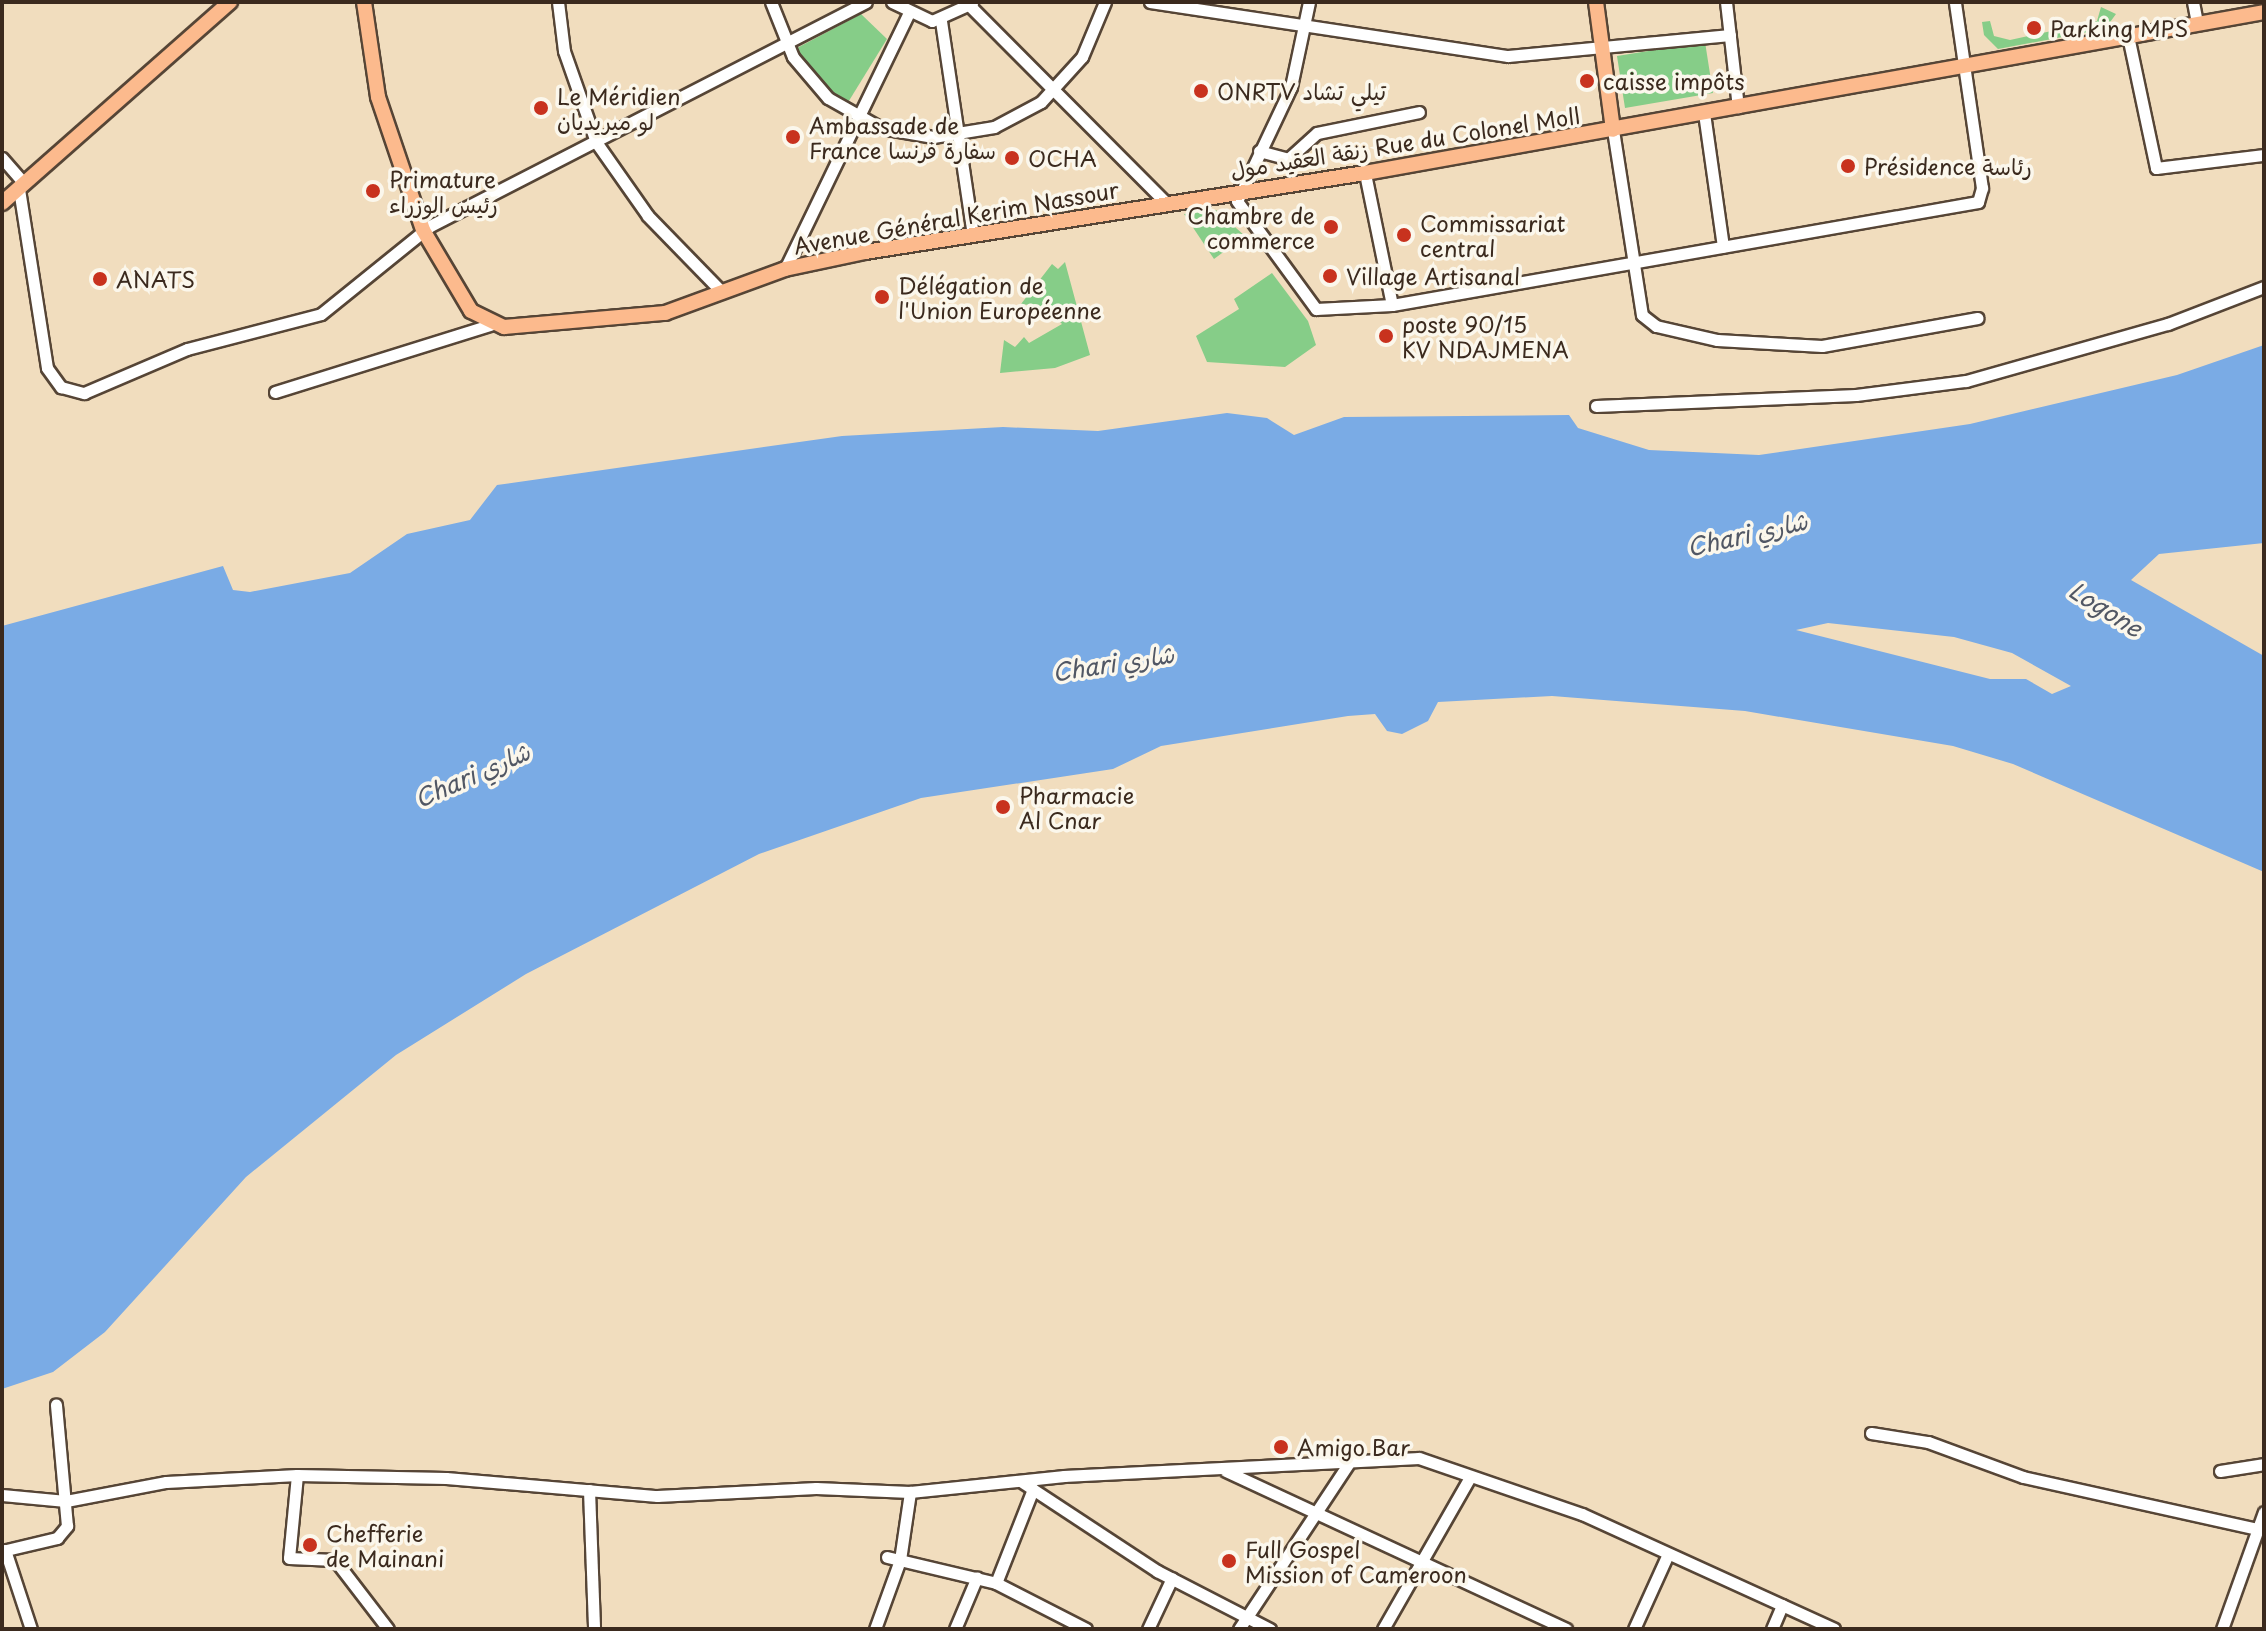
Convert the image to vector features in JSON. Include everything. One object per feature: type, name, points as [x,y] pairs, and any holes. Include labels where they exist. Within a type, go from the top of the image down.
[{"type":"main road","points":[[2,206],[230,2]]},
{"type":"main road","points":[[364,2],[378,97],[423,230],[471,311],[490,325]]},
{"type":"main road","points":[[1596,2],[1613,130]]},
{"type":"main road","name":"زنقة العقيد مول Rue du Colonel Moll","points":[[1168,205],[1613,130],[2264,12]]},
{"type":"main road","name":"Avenue Général Kerim Nassour","points":[[490,325],[665,313],[785,269],[1168,205]]},
{"type":"street","points":[[558,2],[564,51],[596,142],[648,216],[722,292]]},
{"type":"street","points":[[771,2],[785,44],[817,87],[857,117],[903,134],[958,136],[1001,125],[1053,92],[1086,50],[1105,2]]},
{"type":"street","points":[[2,158],[22,186],[24,223],[47,368],[61,387],[77,393],[187,349],[321,314],[423,230],[866,2]]},
{"type":"street","points":[[892,2],[908,15],[941,21],[971,4],[1053,92],[1168,205]]},
{"type":"street","points":[[1150,2],[1307,23],[1508,56],[1603,50],[1730,35]]},
{"type":"street","points":[[1309,2],[1291,87],[1237,193],[1239,209],[1311,306],[1392,305],[1978,202],[1982,188],[1955,2]]},
{"type":"street","points":[[1726,2],[1738,107]]},
{"type":"street","points":[[2193,2],[2197,23]]},
{"type":"street","points":[[785,269],[908,15]]},
{"type":"street","points":[[941,21],[973,236]]},
{"type":"street","points":[[2128,36],[2156,168],[2264,155]]},
{"type":"street","points":[[1259,151],[1288,159],[1317,133],[1419,112]]},
{"type":"street","points":[[1704,113],[1723,247]]},
{"type":"street","points":[[1613,130],[1632,261],[1645,319],[1717,340],[1822,346],[1977,318]]},
{"type":"street","points":[[1365,173],[1392,305]]},
{"type":"street","points":[[2,206],[24,223]]},
{"type":"street","points":[[1596,406],[1856,395],[1966,381],[2168,324],[2264,287]]},
{"type":"street","points":[[275,392],[490,325]]},
{"type":"street","points":[[31,1629],[4,1551],[61,1535],[66,1501],[56,1404]]},
{"type":"street","points":[[1871,1433],[1928,1442],[2023,1477],[2258,1530]]},
{"type":"street","points":[[2,1495],[66,1501],[166,1482],[297,1475],[589,1490],[910,1492],[1352,1458],[1419,1458],[1582,1514],[1834,1629]]},
{"type":"street","points":[[1239,1629],[1352,1458]]},
{"type":"street","points":[[2220,1471],[2264,1464]]},
{"type":"street","points":[[1224,1470],[1418,1564],[1566,1629]]},
{"type":"street","points":[[297,1475],[289,1558],[335,1560],[388,1629]]},
{"type":"street","points":[[1383,1629],[1470,1477]]},
{"type":"street","points":[[1022,1482],[1172,1578],[1270,1629]]},
{"type":"street","points":[[996,1583],[1033,1489]]},
{"type":"street","points":[[589,1490],[594,1629]]},
{"type":"street","points":[[875,1629],[900,1560],[910,1492]]},
{"type":"street","points":[[2222,1629],[2264,1512]]},
{"type":"street","points":[[1634,1629],[1668,1554]]},
{"type":"street","points":[[887,1557],[996,1583],[1086,1629]]},
{"type":"street","points":[[955,1629],[977,1577]]},
{"type":"street","points":[[1148,1629],[1172,1578]]},
{"type":"street","points":[[1772,1629],[1782,1605]]},
{"type":"street","points":[[1534,1629],[1541,1617]]},
{"type":"green space","points":[[2101,7],[2116,14],[2105,29],[1998,49],[1984,35],[1982,22],[1990,21],[1994,36],[2010,40],[2097,21]]},
{"type":"green space","points":[[861,14],[887,39],[847,104],[818,84],[797,48]]},
{"type":"green space","points":[[1705,42],[1713,93],[1625,108],[1617,56]]},
{"type":"green space","points":[[1216,210],[1245,236],[1214,259],[1184,214]]},
{"type":"green space","points":[[1065,262],[1090,355],[1055,368],[1000,373],[1004,340],[1015,347],[1024,337],[1029,343],[1062,324],[1045,307],[1021,304],[1052,264],[1058,269]]},
{"type":"green space","points":[[1272,273],[1308,321],[1316,345],[1285,367],[1207,362],[1196,336],[1239,309],[1234,299]]},
{"type":"water","points":[[2264,345],[2264,543],[2159,554],[2131,580],[2264,656],[2264,872],[2013,764],[1953,746],[1745,711],[1552,696],[1438,702],[1428,721],[1402,734],[1387,731],[1375,714],[1348,716],[1161,746],[1113,769],[921,798],[759,854],[526,974],[396,1055],[246,1177],[105,1332],[53,1372],[2,1389],[2,626],[223,566],[233,590],[250,592],[350,573],[407,534],[470,520],[497,485],[842,436],[1003,427],[1098,431],[1227,413],[1267,418],[1294,435],[1344,417],[1569,415],[1578,428],[1649,450],[1759,455],[1970,424],[2177,375]],"holes":[[[1828,623],[1954,637],[2012,653],[2071,686],[2052,694],[2026,679],[1990,679],[1796,630]]]},
{"type":"place","name":"Parking MPS","points":[[2034,28]]},
{"type":"place","name":"caisse impôts","points":[[1587,81]]},
{"type":"place","name":"ONRTV تيلي تشاد","points":[[1201,91]]},
{"type":"place","name":"Le Méridien لو ميريديان","points":[[541,108]]},
{"type":"place","name":"Ambassade de France سفارة فرنسا","points":[[793,137]]},
{"type":"place","name":"OCHA","points":[[1012,158]]},
{"type":"place","name":"Présidence رئاسة","points":[[1848,166]]},
{"type":"place","name":"Primature رئيس الوزراء","points":[[373,191]]},
{"type":"place","name":"Chambre de commerce","points":[[1331,227]]},
{"type":"place","name":"Commissariat central","points":[[1404,235]]},
{"type":"place","name":"Village Artisanal","points":[[1330,276]]},
{"type":"place","name":"ANATS","points":[[100,279]]},
{"type":"place","name":"Délégation de l'Union Européenne","points":[[882,297]]},
{"type":"place","name":"poste 90/15 KV NDAJMENA","points":[[1386,336]]},
{"type":"place","name":"Pharmacie Al Cnar","points":[[1003,807]]},
{"type":"place","name":"Amigo Bar","points":[[1281,1447]]},
{"type":"place","name":"Chefferie de Mainani","points":[[310,1545]]},
{"type":"place","name":"Full Gospel Mission of Cameroon","points":[[1229,1561]]},
{"type":"water label","name":"Chari شاري","points":[[1747,534]]},
{"type":"water label","name":"Logone","points":[[2106,609]]},
{"type":"water label","name":"Chari شاري","points":[[1113,663]]},
{"type":"water label","name":"Chari شاري","points":[[472,775]]}]
